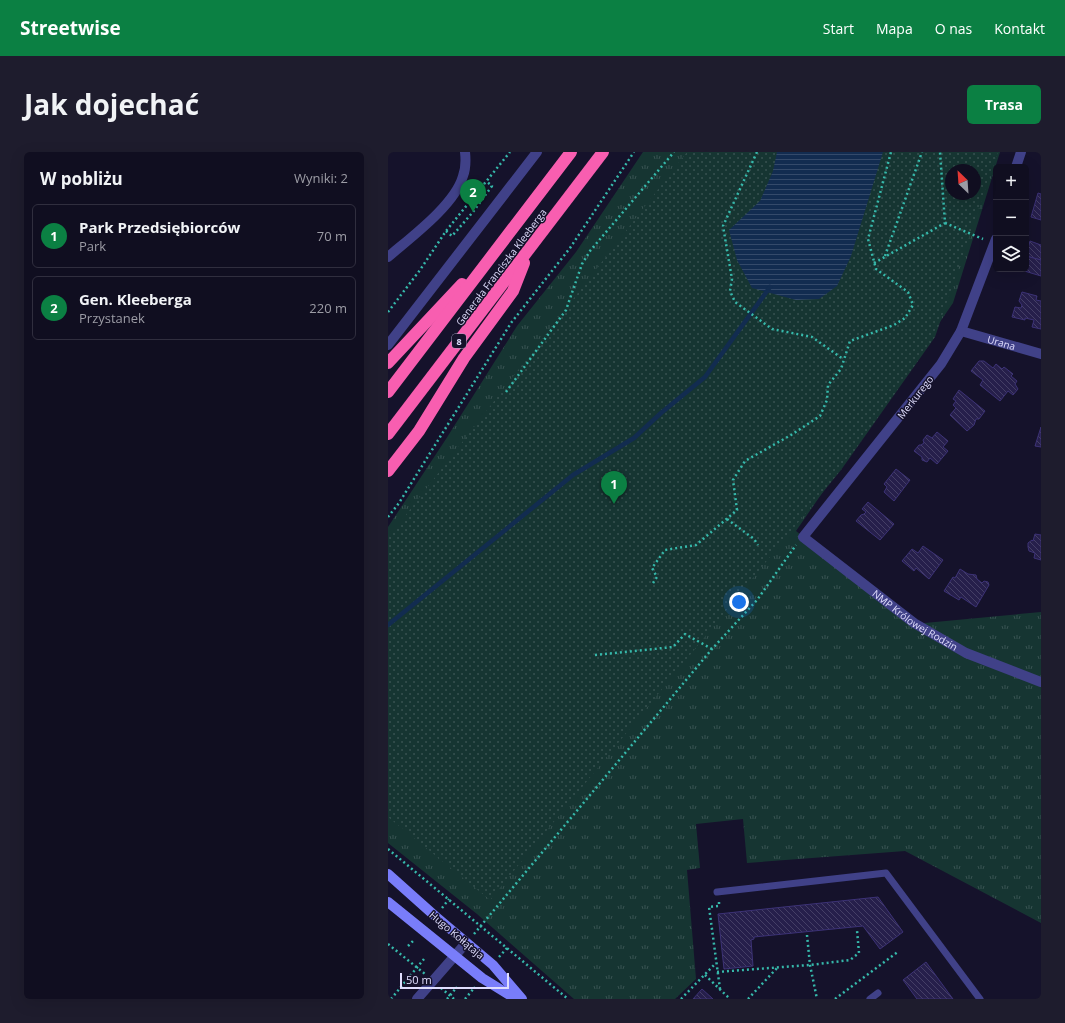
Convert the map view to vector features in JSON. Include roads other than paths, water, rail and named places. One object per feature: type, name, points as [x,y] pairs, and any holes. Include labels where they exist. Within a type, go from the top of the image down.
[{"type":"highway","name":"Generała Franciszka Kleeberga","points":[[388,392],[571,152]]},
{"type":"highway","name":"Generała Franciszka Kleeberga","points":[[388,434],[603,152]]},
{"type":"highway","points":[[388,363],[503,241]]},
{"type":"highway","points":[[388,471],[419,431],[464,358],[513,291],[529,248]]},
{"type":"street","points":[[388,257],[435,217],[446,204],[463,178],[466,165],[465,152]]},
{"type":"street","points":[[388,345],[537,152]]},
{"type":"street","points":[[1017,164],[1021,152]]},
{"type":"street","name":"Merkurego","points":[[803,537],[941,364],[961,331],[993,246]]},
{"type":"street","name":"Urana","points":[[961,331],[1041,354]]},
{"type":"street","name":"NMP Królowej Rodzin","points":[[803,537],[914,622],[966,653],[1041,682]]},
{"type":"street","name":"Hugo Kołłątaja","points":[[388,874],[493,965],[522,999]]},
{"type":"street","name":"Hugo Kołłątaja","points":[[388,902],[456,955],[482,978],[516,999]]},
{"type":"street","points":[[417,999],[466,943]]},
{"type":"lane","points":[[717,892],[886,873],[980,999]]},
{"type":"lane","points":[[870,999],[878,993]]},
{"type":"water","points":[[777,152],[883,152],[851,256],[837,286],[819,299],[796,300],[752,288],[737,260],[729,230],[760,201],[773,171]]},
{"type":"waterway","points":[[388,625],[573,475],[634,438],[661,413],[705,377],[770,287]]},
{"type":"place","name":"Gen. Kleeberga","points":[[473,212]]},
{"type":"place","name":"Park Przedsiębiorców","points":[[614,504]]}]
